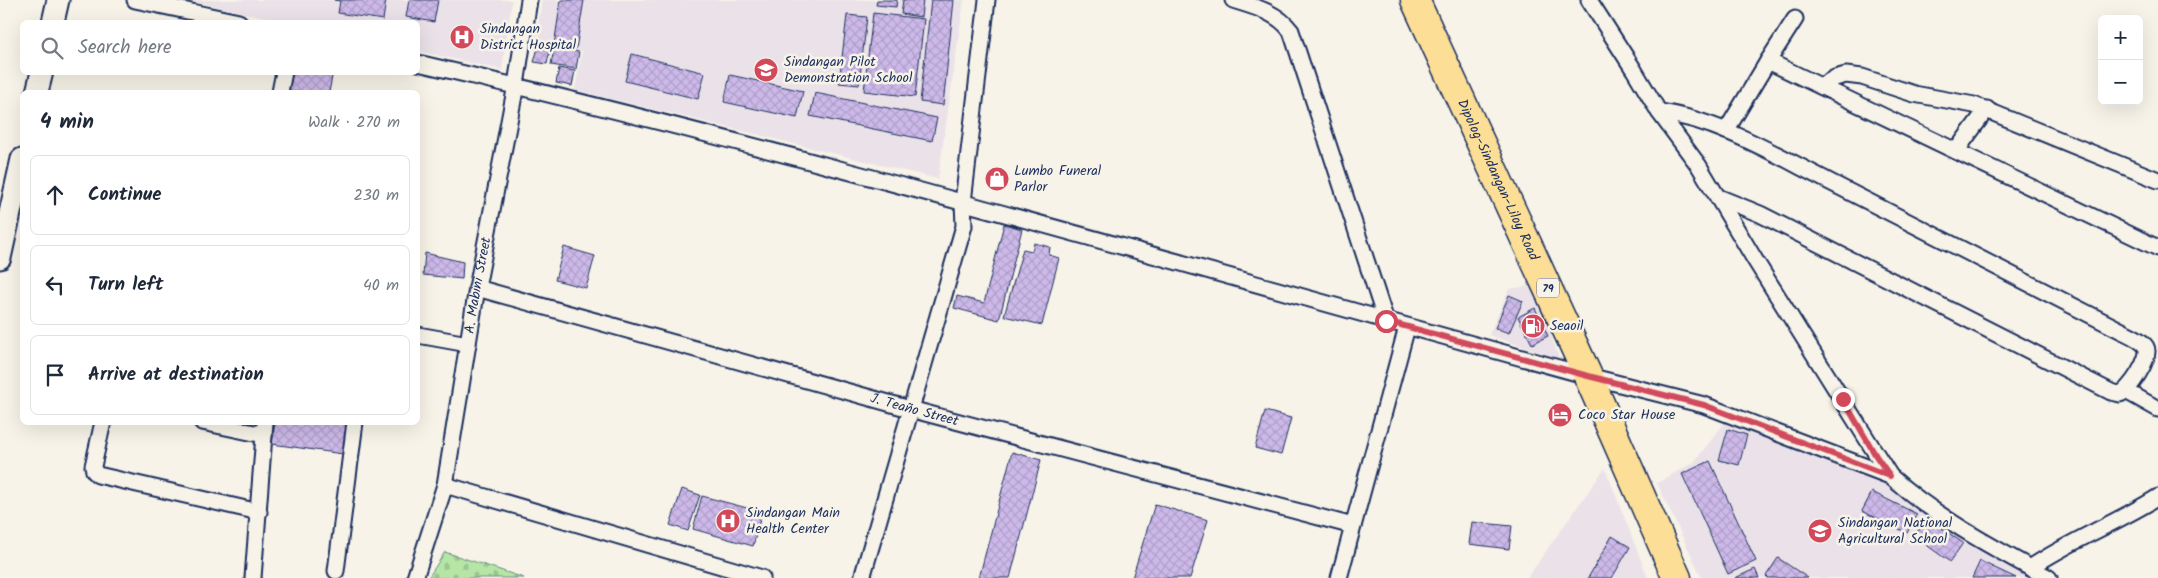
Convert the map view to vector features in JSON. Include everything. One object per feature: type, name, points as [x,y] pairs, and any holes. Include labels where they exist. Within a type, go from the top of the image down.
[{"type":"highway","name":"Dipolog-Sindangan-Liloy Road","points":[[1415,0],[1588,376],[1677,578]]},
{"type":"street","points":[[53,20],[58,0]]},
{"type":"street","points":[[135,0],[230,20]]},
{"type":"street","name":"A. Mabini Street","points":[[417,573],[445,485],[477,288],[516,85],[529,0]]},
{"type":"street","points":[[862,578],[964,226],[963,202],[987,0]]},
{"type":"street","points":[[1233,0],[1264,10],[1278,17],[1291,31],[1386,321]]},
{"type":"street","points":[[1589,0],[1659,112],[1699,166],[1754,260],[1890,476],[1907,492],[1985,543],[2049,578]]},
{"type":"street","points":[[1726,132],[1795,19]]},
{"type":"street","points":[[1768,61],[2158,248]]},
{"type":"street","points":[[420,63],[516,85],[963,202],[1407,327],[1704,405],[1890,476]]},
{"type":"street","points":[[38,90],[41,75]]},
{"type":"street","points":[[280,90],[283,75]]},
{"type":"street","points":[[1821,86],[1834,78],[1846,75],[1862,77],[1914,94],[1974,105],[2158,180]]},
{"type":"street","points":[[1956,151],[1987,109]]},
{"type":"street","points":[[1659,112],[1677,115],[1726,132],[1889,211],[2142,342],[2146,347],[2147,357],[2126,391],[2120,394],[2104,389],[1760,214],[1718,197]]},
{"type":"street","points":[[0,258],[20,169]]},
{"type":"street","name":"J. Teaño Street","points":[[477,288],[910,409],[1353,526]]},
{"type":"street","points":[[1339,578],[1407,327]]},
{"type":"street","points":[[420,334],[468,344]]},
{"type":"street","points":[[2126,391],[2158,408]]},
{"type":"street","points":[[102,425],[93,466],[94,471],[98,475],[259,512]]},
{"type":"street","points":[[229,425],[265,429],[253,578]]},
{"type":"street","points":[[336,571],[355,425]]},
{"type":"street","points":[[445,485],[762,578]]},
{"type":"street","points":[[2030,568],[2054,552],[2158,497]]},
{"type":"shaded area","name":"Sindangan District Hospital","points":[[186,0],[512,0],[502,70],[420,51],[420,20],[279,20]]},
{"type":"shaded area","name":"Sindangan Pilot Demonstration School","points":[[542,0],[964,0],[938,179],[575,90],[582,51],[535,43]]},
{"type":"shaded area","points":[[1535,285],[1559,359],[1489,335],[1509,289]]},
{"type":"shaded area","name":"Sindangan National Agricultural School","points":[[1726,421],[1774,438],[1884,483],[2037,578],[1702,578],[1657,483],[1694,462]]},
{"type":"shaded area","points":[[1605,468],[1648,578],[1527,578]]},
{"type":"green space","points":[[445,552],[524,578],[428,578]]},
{"type":"building","points":[[334,0],[386,0],[383,20],[338,13],[340,1]]},
{"type":"building","points":[[409,0],[438,0],[434,22],[406,17]]},
{"type":"building","points":[[561,0],[584,0],[576,49],[554,45]]},
{"type":"building","points":[[877,0],[897,0],[896,7],[876,5]]},
{"type":"building","points":[[903,0],[923,0],[921,17],[901,14]]},
{"type":"building","points":[[931,0],[954,0],[943,105],[920,102]]},
{"type":"building","points":[[873,13],[924,19],[915,97],[864,91]]},
{"type":"building","points":[[847,15],[867,17],[859,85],[839,83]]},
{"type":"building","points":[[538,48],[550,50],[547,64],[534,62]]},
{"type":"building","points":[[554,48],[579,52],[576,69],[551,65]]},
{"type":"building","points":[[632,54],[705,73],[698,99],[625,81]]},
{"type":"building","points":[[559,68],[575,71],[572,86],[556,83]]},
{"type":"building","points":[[288,75],[332,75],[329,90],[285,90]]},
{"type":"building","points":[[730,75],[803,91],[797,118],[724,102]]},
{"type":"building","points":[[815,93],[937,118],[932,141],[810,116]]},
{"type":"building","points":[[1004,224],[1022,229],[999,320],[954,308],[957,296],[984,303]]},
{"type":"building","points":[[1034,243],[1050,247],[1049,255],[1059,258],[1042,325],[1004,316],[1023,249],[1032,251]]},
{"type":"building","points":[[564,247],[595,256],[586,288],[555,280]]},
{"type":"building","points":[[425,253],[463,262],[462,279],[423,275]]},
{"type":"building","points":[[1509,295],[1523,301],[1509,333],[1495,328]]},
{"type":"building","name":"Seaoil","points":[[1535,308],[1548,336],[1532,344],[1518,317]]},
{"type":"building","points":[[1265,411],[1291,418],[1281,455],[1255,448]]},
{"type":"building","points":[[275,425],[348,425],[343,454],[272,444]]},
{"type":"building","points":[[1728,429],[1747,435],[1739,465],[1719,460]]},
{"type":"building","points":[[1012,452],[1041,460],[1010,578],[979,578]]},
{"type":"building","points":[[1710,461],[1756,561],[1728,574],[1682,474]]},
{"type":"building","points":[[682,489],[700,495],[688,531],[670,525]]},
{"type":"building","points":[[1872,492],[1917,514],[1907,533],[1862,511]]},
{"type":"building","name":"Sindangan Main Health Center","points":[[702,496],[762,512],[753,546],[693,529]]},
{"type":"building","points":[[1155,504],[1208,520],[1190,578],[1132,578]]},
{"type":"building","points":[[1927,518],[1963,543],[1950,562],[1914,536]]},
{"type":"building","points":[[1472,522],[1512,526],[1509,549],[1469,544]]},
{"type":"building","points":[[1612,536],[1630,547],[1612,578],[1588,578]]},
{"type":"building","points":[[1778,558],[1808,578],[1768,578],[1766,576]]},
{"type":"building","points":[[1980,561],[2016,578],[1972,578]]},
{"type":"building","points":[[1755,569],[1759,578],[1735,578]]},
{"type":"place","name":"Sindangan District Hospital","points":[[462,37]]},
{"type":"place","name":"Sindangan Pilot Demonstration School","points":[[766,70]]},
{"type":"place","name":"Lumbo Funeral Parlor","points":[[997,179]]},
{"type":"place","name":"Seaoil","points":[[1533,326]]},
{"type":"place","name":"Coco Star House","points":[[1560,415]]},
{"type":"place","name":"Sindangan Main Health Center","points":[[728,521]]},
{"type":"place","name":"Sindangan National Agricultural School","points":[[1820,531]]},
{"type":"route","points":[[1386,321],[1588,376],[1704,405],[1890,476],[1876,456],[1843,399]]}]
